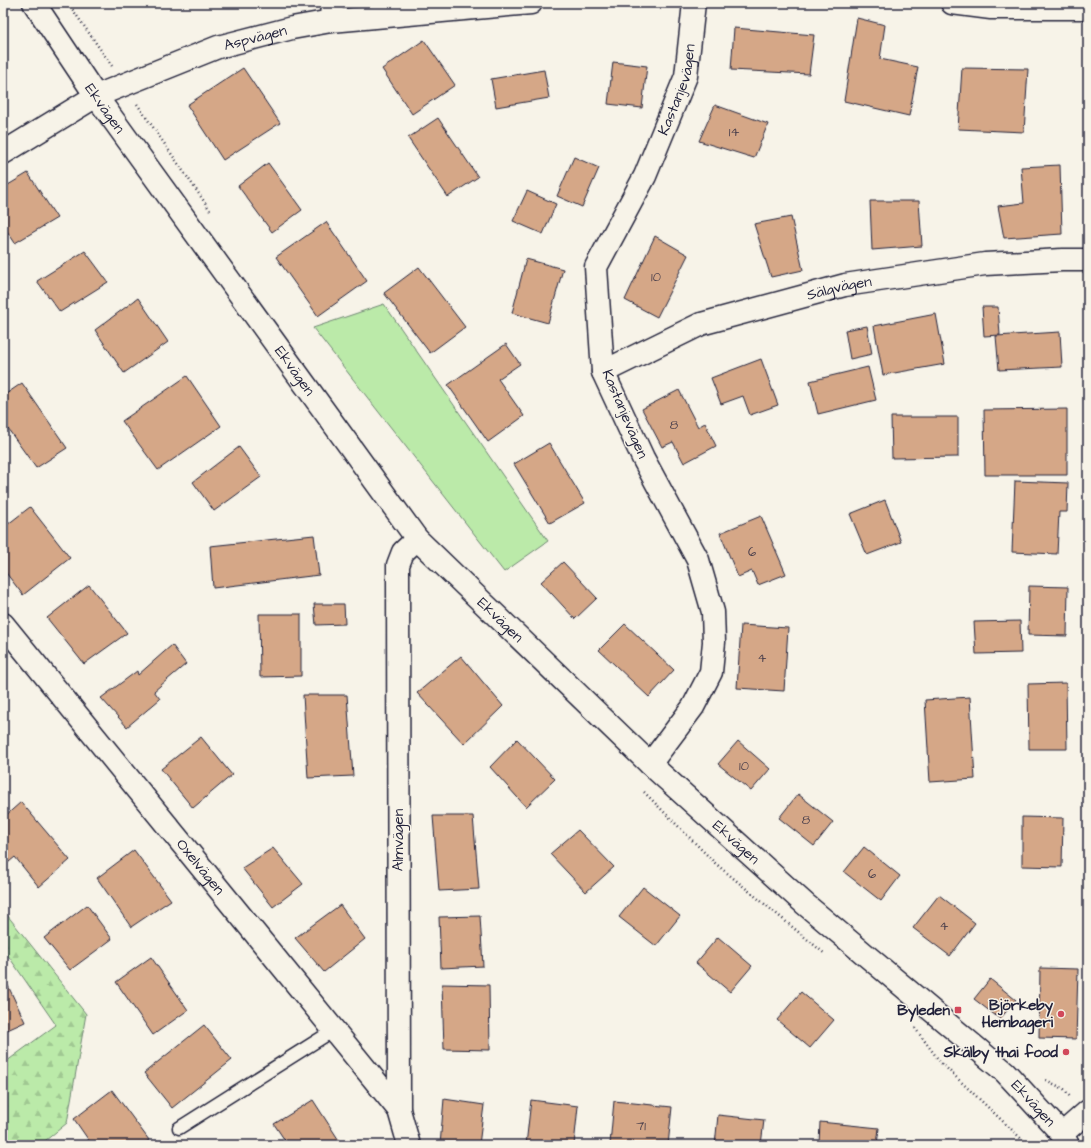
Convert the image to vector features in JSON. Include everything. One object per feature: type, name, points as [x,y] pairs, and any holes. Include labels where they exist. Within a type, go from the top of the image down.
[{"type":"street","name":"Ekvägen","points":[[34,3],[96,96],[417,540],[650,764],[805,904],[1005,1072],[1065,1139]]},
{"type":"street","name":"Aspvägen","points":[[3,153],[96,96],[218,47],[292,28],[332,12],[531,3]]},
{"type":"street","name":"Kastanjevägen","points":[[650,764],[693,707],[711,672],[714,642],[713,612],[698,560],[643,458],[604,372],[596,267],[645,176],[686,76],[694,3]]},
{"type":"street","points":[[952,3],[991,8],[1088,8]]},
{"type":"street","name":"Sälgvägen","points":[[604,372],[701,324],[845,285],[985,264],[1088,260]]},
{"type":"street","name":"Almvägen","points":[[408,1145],[398,1110],[398,565],[403,552],[417,540]]},
{"type":"street","name":"Oxelvägen","points":[[3,624],[398,1110]]},
{"type":"street","points":[[1065,1139],[1086,1113]]},
{"type":"lane","points":[[179,1128],[334,1030]]},
{"type":"path","points":[[68,3],[213,214]]},
{"type":"path","points":[[1040,1077],[1064,1089],[1086,1113]]},
{"type":"green space","points":[[384,304],[548,541],[504,572],[313,328]]},
{"type":"green space","points":[[3,910],[86,1014],[67,1123],[40,1145],[8,1145],[3,1132],[3,1064],[56,1025],[7,954],[3,954]]},
{"type":"building","points":[[857,18],[885,25],[880,59],[918,67],[909,116],[844,101]]},
{"type":"building","points":[[734,28],[814,35],[809,74],[731,70]]},
{"type":"building","points":[[424,40],[455,85],[412,114],[382,69]]},
{"type":"building","points":[[613,62],[647,66],[642,108],[608,104]]},
{"type":"building","points":[[243,68],[280,123],[223,160],[187,105]]},
{"type":"building","points":[[962,68],[1028,69],[1024,132],[958,129]]},
{"type":"building","points":[[544,70],[549,98],[496,107],[491,79]]},
{"type":"building","points":[[715,105],[768,124],[754,158],[699,141]]},
{"type":"building","points":[[438,118],[478,177],[448,197],[408,138]]},
{"type":"building","points":[[574,157],[599,168],[582,207],[557,196]]},
{"type":"building","points":[[268,163],[302,210],[272,232],[238,186]]},
{"type":"building","points":[[1060,165],[1062,234],[1004,238],[998,206],[1024,203],[1021,167]]},
{"type":"building","points":[[28,173],[57,218],[15,243],[3,225],[3,188]]},
{"type":"building","points":[[527,191],[556,204],[543,234],[513,221]]},
{"type":"building","points":[[870,201],[919,201],[922,246],[872,250]]},
{"type":"building","points":[[791,217],[803,270],[771,277],[754,224]]},
{"type":"building","points":[[326,222],[367,281],[318,316],[276,257]]},
{"type":"building","points":[[655,236],[688,255],[657,317],[625,300]]},
{"type":"building","points":[[85,251],[108,282],[60,312],[37,281]]},
{"type":"building","points":[[526,259],[563,269],[548,323],[512,313]]},
{"type":"building","points":[[419,267],[465,327],[430,353],[384,293]]},
{"type":"building","points":[[138,298],[168,342],[124,373],[95,330]]},
{"type":"building","points":[[982,307],[998,307],[1000,335],[984,336]]},
{"type":"building","points":[[936,314],[945,364],[883,375],[874,326]]},
{"type":"building","points":[[867,326],[872,354],[850,359],[845,330]]},
{"type":"building","points":[[1060,332],[1062,367],[999,370],[996,336]]},
{"type":"building","points":[[506,344],[520,364],[498,379],[524,416],[488,442],[448,385]]},
{"type":"building","points":[[761,359],[778,405],[750,415],[743,396],[721,404],[711,378]]},
{"type":"building","points":[[868,367],[876,400],[818,414],[810,381]]},
{"type":"building","points":[[187,376],[221,426],[158,470],[122,421]]},
{"type":"building","points":[[22,383],[67,448],[36,468],[3,422],[3,396]]},
{"type":"building","points":[[679,390],[698,427],[705,423],[716,446],[684,463],[673,442],[662,447],[642,409]]},
{"type":"building","points":[[1067,409],[1067,475],[985,475],[984,410]]},
{"type":"building","points":[[891,417],[958,417],[958,457],[892,458]]},
{"type":"building","points":[[549,443],[585,503],[550,523],[514,464]]},
{"type":"building","points":[[239,447],[261,477],[214,511],[193,482]]},
{"type":"building","points":[[1015,481],[1068,483],[1067,512],[1059,512],[1057,554],[1012,552]]},
{"type":"building","points":[[885,500],[901,542],[867,555],[850,514]]},
{"type":"building","points":[[30,507],[70,558],[23,595],[3,569],[3,528]]},
{"type":"building","points":[[761,516],[786,574],[758,585],[752,571],[738,577],[720,533]]},
{"type":"building","points":[[314,535],[319,575],[213,588],[210,546]]},
{"type":"building","points":[[563,562],[597,598],[575,619],[541,582]]},
{"type":"building","points":[[89,585],[127,633],[84,664],[47,618]]},
{"type":"building","points":[[1029,586],[1068,587],[1067,636],[1028,635]]},
{"type":"building","points":[[314,604],[344,604],[345,624],[316,625]]},
{"type":"building","points":[[259,614],[301,614],[301,676],[260,677]]},
{"type":"building","points":[[1020,621],[1021,653],[976,654],[974,622]]},
{"type":"building","points":[[625,624],[674,670],[649,697],[599,650]]},
{"type":"building","points":[[741,625],[788,628],[784,691],[737,688]]},
{"type":"building","points":[[172,645],[186,664],[154,691],[160,699],[127,727],[101,698],[137,671],[138,675]]},
{"type":"building","points":[[461,656],[503,706],[464,744],[417,693]]},
{"type":"building","points":[[1066,683],[1067,749],[1029,749],[1028,684]]},
{"type":"building","points":[[303,695],[347,695],[353,776],[308,778]]},
{"type":"building","points":[[970,697],[975,779],[930,782],[925,700]]},
{"type":"building","points":[[201,737],[232,775],[193,808],[161,769]]},
{"type":"building","points":[[517,739],[555,779],[526,807],[490,767]]},
{"type":"building","points":[[738,741],[770,769],[751,791],[718,764]]},
{"type":"building","points":[[798,794],[833,822],[814,846],[779,818]]},
{"type":"building","points":[[21,802],[70,860],[39,887],[15,857],[3,867],[3,818]]},
{"type":"building","points":[[433,816],[473,816],[479,889],[439,891]]},
{"type":"building","points":[[1022,817],[1063,818],[1062,867],[1022,866]]},
{"type":"building","points":[[578,830],[614,867],[586,892],[550,854]]},
{"type":"building","points":[[864,847],[900,876],[881,901],[844,872]]},
{"type":"building","points":[[273,848],[303,884],[273,907],[242,868]]},
{"type":"building","points":[[134,850],[171,900],[131,927],[97,878]]},
{"type":"building","points":[[643,887],[680,916],[656,946],[619,917]]},
{"type":"building","points":[[939,895],[975,923],[950,956],[913,928]]},
{"type":"building","points":[[87,905],[112,939],[70,970],[44,938]]},
{"type":"building","points":[[340,905],[365,939],[324,972],[295,938]]},
{"type":"building","points":[[480,916],[483,966],[441,968],[439,917]]},
{"type":"building","points":[[718,937],[752,966],[730,992],[696,963]]},
{"type":"building","points":[[151,957],[188,1010],[153,1035],[116,982]]},
{"type":"building","points":[[1040,968],[1078,969],[1076,1039],[1039,1038]]},
{"type":"building","points":[[3,975],[25,1022],[3,1032]]},
{"type":"building","points":[[990,979],[1016,1000],[1000,1019],[974,999]]},
{"type":"building","points":[[442,984],[489,985],[490,1050],[444,1049]]},
{"type":"building","points":[[801,992],[834,1020],[810,1048],[777,1020]]},
{"type":"building","points":[[204,1025],[232,1060],[172,1108],[144,1073]]},
{"type":"building","points":[[112,1090],[149,1140],[142,1145],[92,1145],[74,1119]]},
{"type":"building","points":[[444,1099],[484,1105],[479,1145],[440,1145]]},
{"type":"building","points":[[313,1100],[342,1145],[288,1145],[274,1124]]},
{"type":"building","points":[[531,1100],[578,1106],[574,1145],[526,1145]]},
{"type":"building","points":[[614,1101],[672,1107],[668,1145],[610,1144]]},
{"type":"building","points":[[718,1115],[764,1120],[761,1145],[715,1145]]},
{"type":"building","points":[[820,1122],[879,1128],[877,1145],[819,1145]]},
{"type":"place","name":"Byleden","points":[[958,1010]]},
{"type":"place","name":"Björkeby Hembageri","points":[[1061,1014]]},
{"type":"place","name":"Skälby thai food","points":[[1066,1052]]}]
